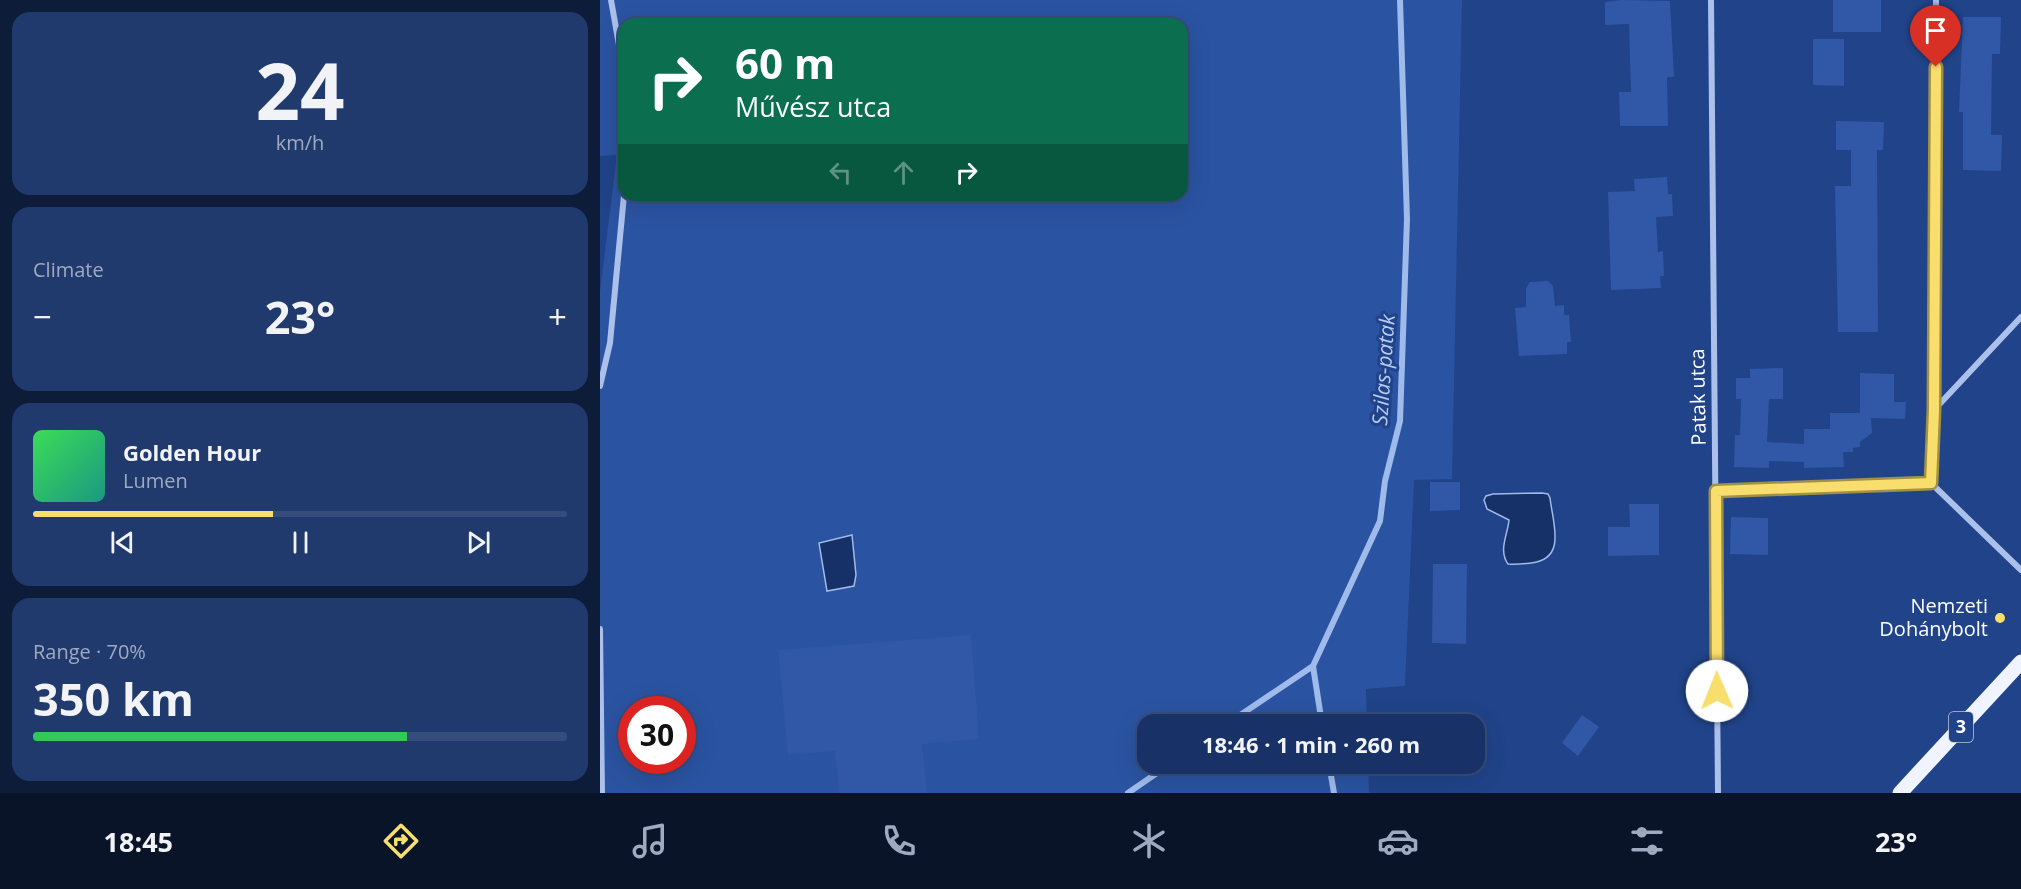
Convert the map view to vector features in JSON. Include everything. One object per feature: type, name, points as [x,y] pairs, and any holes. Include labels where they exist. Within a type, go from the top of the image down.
[{"type":"main road","name":"3","points":[[1900,793],[2021,662]]},
{"type":"street","points":[[611,0],[618,39]]},
{"type":"street","name":"Patak utca","points":[[1711,0],[1718,793]]},
{"type":"street","points":[[1931,483],[1934,410],[1935,0]]},
{"type":"street","points":[[600,386],[610,343],[623,201]]},
{"type":"street","points":[[1934,410],[2021,317]]},
{"type":"street","points":[[1716,491],[1931,483],[2021,570]]},
{"type":"street","points":[[600,629],[602,793]]},
{"type":"shaded area","points":[[600,0],[1462,0],[1452,479],[1414,480],[1405,686],[1366,689],[1367,714],[1137,714],[1137,774],[1368,774],[1369,793],[600,793],[600,291],[617,155],[600,156]]},
{"type":"shaded area","points":[[1493,494],[1548,494],[1550,498],[1555,529],[1554,548],[1550,555],[1542,560],[1525,564],[1508,564],[1504,548],[1509,520],[1487,509],[1484,500],[1486,496]]},
{"type":"shaded area","points":[[852,535],[856,575],[854,586],[827,591],[819,543]]},
{"type":"building","points":[[1833,0],[1881,0],[1881,32],[1833,32]]},
{"type":"building","points":[[1670,1],[1674,77],[1667,77],[1668,126],[1620,126],[1619,92],[1631,92],[1629,24],[1605,25],[1605,2]]},
{"type":"building","points":[[1963,17],[2001,17],[2000,54],[1992,54],[1991,135],[2002,135],[2001,171],[1963,170],[1963,112],[1959,112]]},
{"type":"building","points":[[1813,39],[1844,39],[1844,86],[1813,85]]},
{"type":"building","points":[[1836,121],[1884,122],[1883,150],[1877,150],[1878,332],[1838,332],[1835,186],[1851,186],[1851,150],[1836,150]]},
{"type":"building","points":[[1667,177],[1668,194],[1672,194],[1673,216],[1656,217],[1658,252],[1663,251],[1664,276],[1660,276],[1661,288],[1611,290],[1608,192],[1635,191],[1634,179]]},
{"type":"building","points":[[1548,281],[1553,286],[1555,306],[1564,305],[1564,315],[1569,315],[1571,342],[1567,342],[1567,354],[1519,356],[1515,308],[1526,307],[1526,288],[1530,282]]},
{"type":"building","points":[[1783,368],[1783,399],[1769,399],[1767,442],[1804,444],[1804,429],[1830,429],[1830,413],[1860,413],[1860,373],[1894,374],[1894,402],[1906,402],[1905,419],[1871,418],[1872,433],[1860,442],[1860,447],[1853,448],[1853,452],[1843,452],[1844,467],[1804,468],[1804,462],[1769,461],[1769,468],[1734,467],[1735,435],[1740,435],[1741,399],[1736,399],[1736,378],[1750,378],[1750,369]]},
{"type":"building","points":[[1430,482],[1460,482],[1460,510],[1430,511]]},
{"type":"building","points":[[1629,504],[1659,504],[1659,555],[1608,556],[1608,527],[1630,527]]},
{"type":"building","points":[[1731,517],[1768,518],[1768,555],[1730,554]]},
{"type":"building","points":[[1433,564],[1467,564],[1466,644],[1432,643]]},
{"type":"building","points":[[971,635],[979,739],[922,744],[927,793],[839,793],[835,751],[788,755],[778,650]]},
{"type":"building","points":[[1582,715],[1599,727],[1578,756],[1562,743]]},
{"type":"waterway","name":"Szilas-patak","points":[[1320,714],[1313,666],[1380,521],[1385,481],[1400,421],[1407,219],[1400,0]]},
{"type":"waterway","points":[[1242,714],[1313,666]]},
{"type":"waterway","points":[[1128,793],[1156,774]]},
{"type":"waterway","name":"Szilas-patak","points":[[1331,774],[1334,793]]},
{"type":"place","name":"Nemzeti Dohánybolt","points":[[2000,618]]},
{"type":"route","points":[[1717,691],[1716,491],[1931,483],[1934,410],[1936,67]]}]
